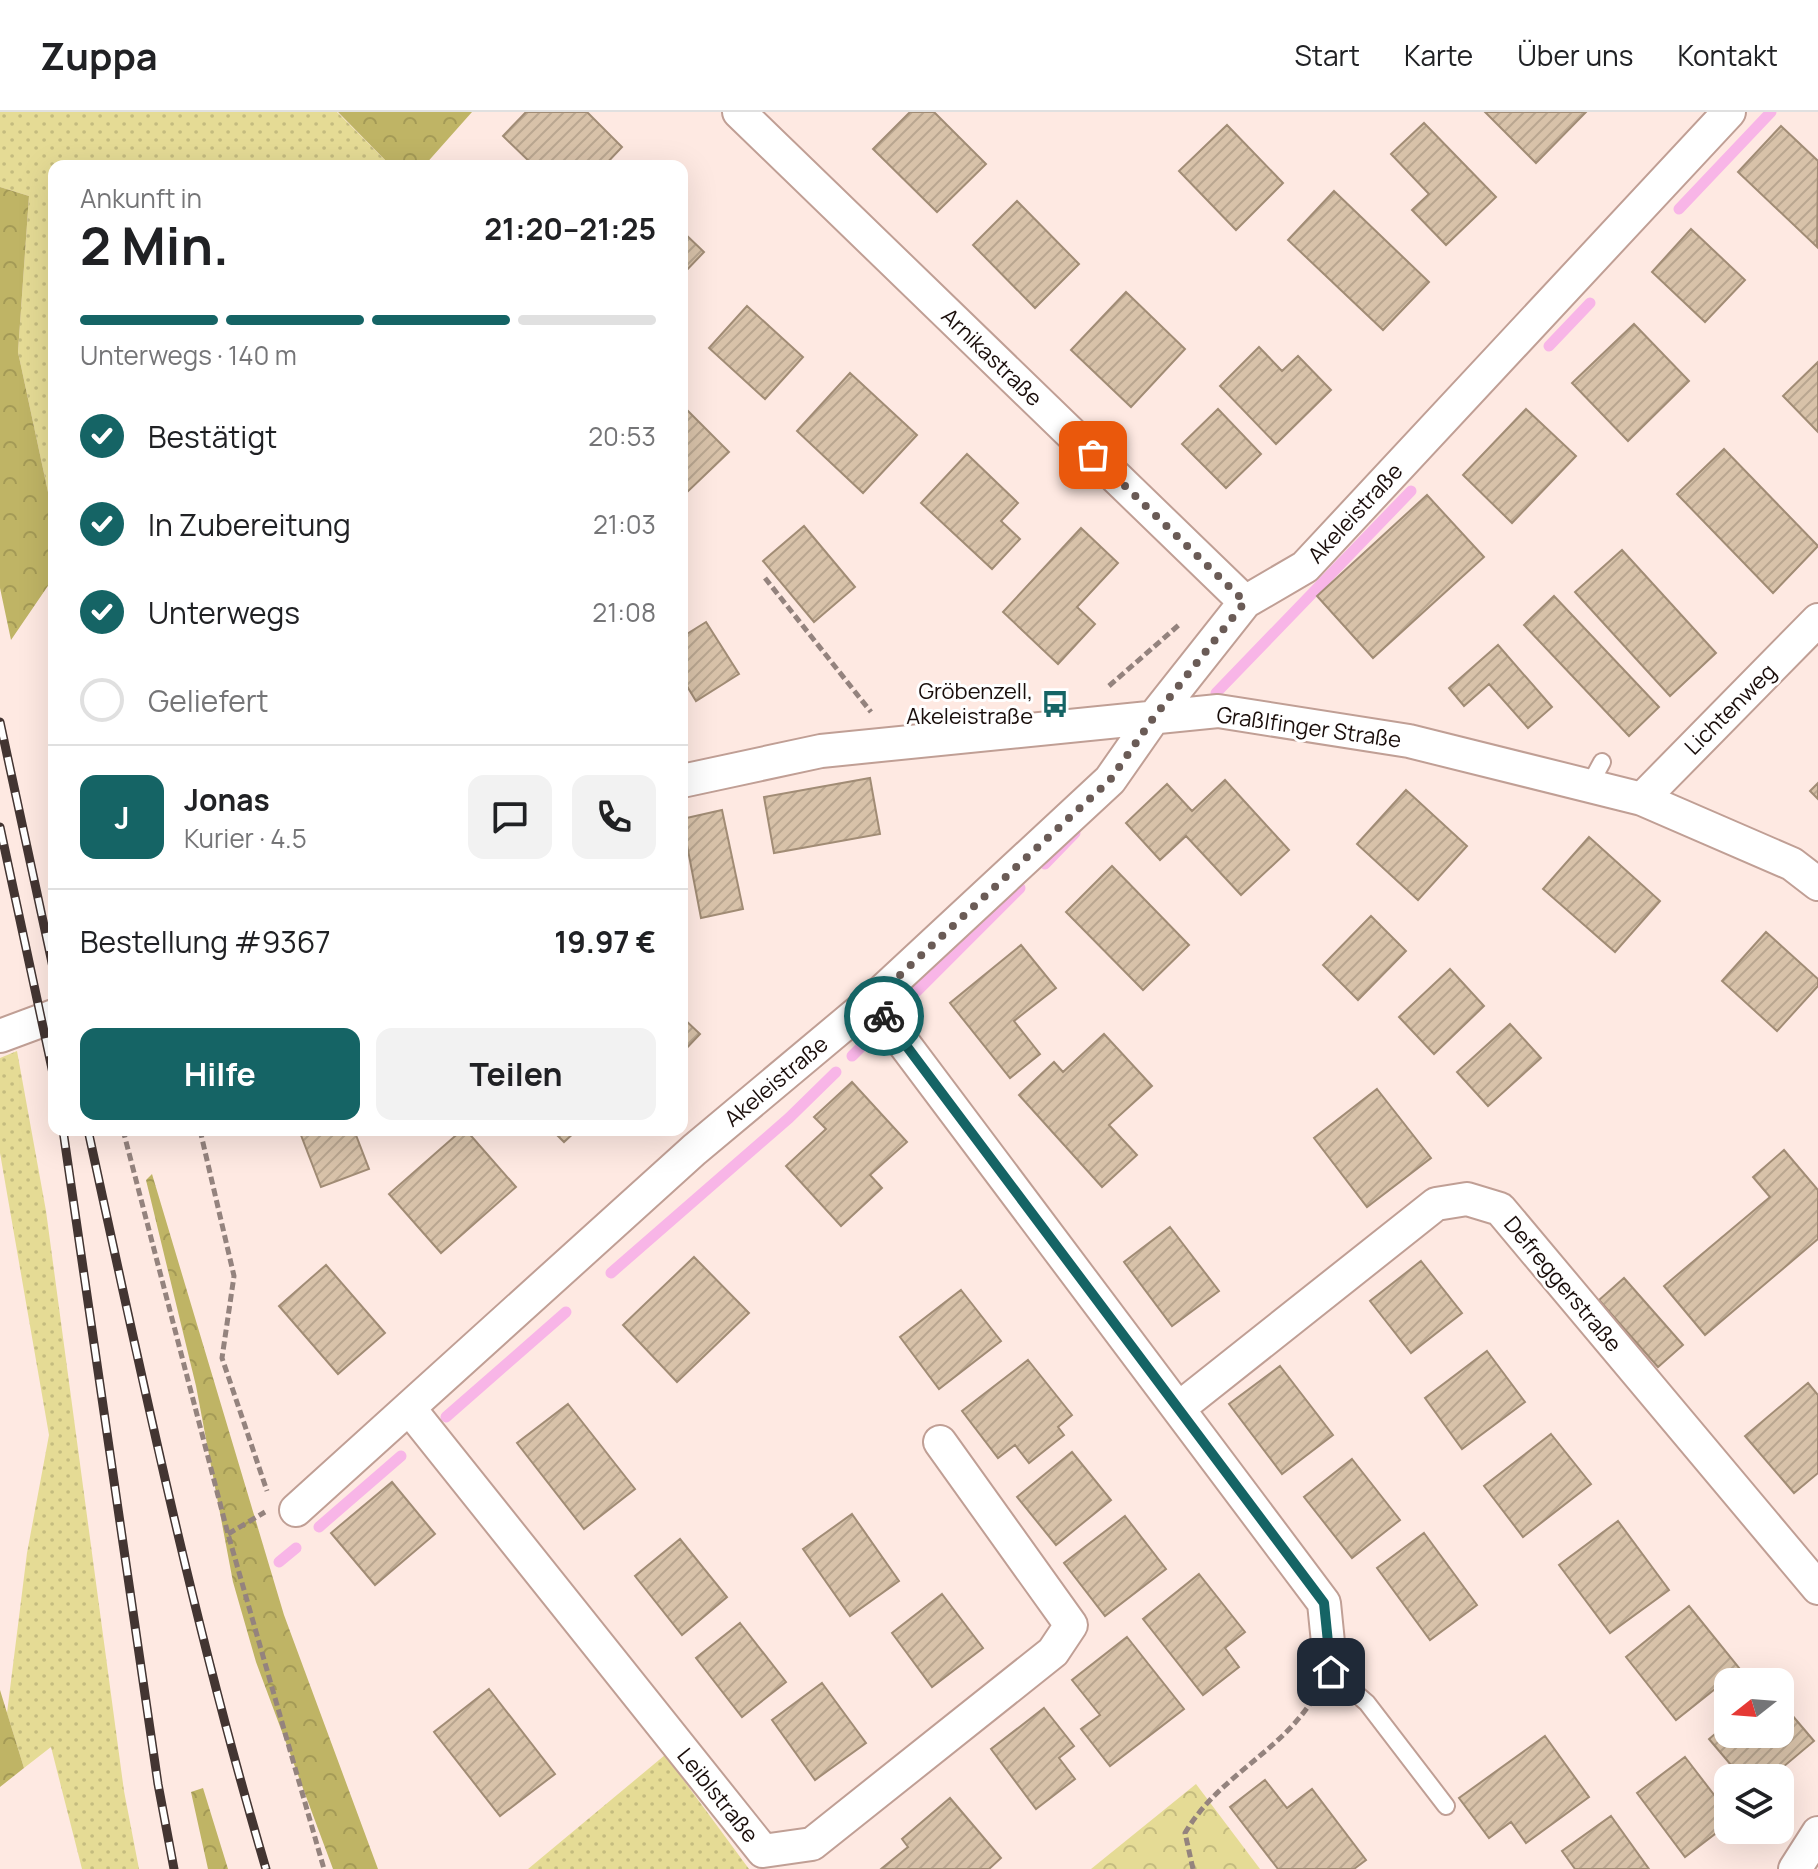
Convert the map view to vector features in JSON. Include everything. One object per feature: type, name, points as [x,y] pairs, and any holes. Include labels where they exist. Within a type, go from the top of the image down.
[{"type":"street","name":"Arnikastraße","points":[[739,112],[1236,594]]},
{"type":"street","name":"Akeleistraße","points":[[284,1509],[409,1408],[694,1150],[872,1001],[1110,780],[1236,594],[1305,567],[1729,112]]},
{"type":"street","name":"Lichtenweg","points":[[1642,799],[1818,620]]},
{"type":"street","name":"Graßlfinger Straße","points":[[688,780],[821,751],[1218,711],[1596,774],[1642,799],[1792,864],[1818,884]]},
{"type":"street","points":[[872,1001],[1324,1603],[1331,1672]]},
{"type":"street","points":[[0,1036],[48,1018]]},
{"type":"street","name":"Defreggerstraße","points":[[1179,1408],[1436,1204],[1467,1199],[1500,1209],[1818,1588]]},
{"type":"street","name":"Leiblstraße","points":[[409,1408],[763,1851],[812,1844],[1053,1652],[1071,1625],[940,1442]]},
{"type":"street","points":[[1795,1869],[1818,1833]]},
{"type":"lane","points":[[1331,1672],[1367,1703],[1446,1806]]},
{"type":"path","points":[[765,578],[896,744]]},
{"type":"path","points":[[1061,727],[1236,594]]},
{"type":"path","points":[[125,1136],[228,1534],[324,1869]]},
{"type":"path","points":[[201,1136],[234,1276],[222,1358],[284,1509],[228,1534]]},
{"type":"path","points":[[1193,1869],[1185,1833],[1201,1806],[1295,1727],[1331,1672]]},
{"type":"green space","points":[[0,112],[337,112],[385,160],[48,160],[48,492],[18,352],[29,196],[0,187]]},
{"type":"green space","points":[[338,112],[472,112],[429,160],[385,160]]},
{"type":"green space","points":[[0,187],[29,196],[18,352],[48,492],[48,586],[11,640],[0,588]]},
{"type":"green space","points":[[17,1051],[46,1211],[124,1791],[139,1869],[82,1869],[51,1747],[24,1768],[7,1713],[27,1553],[49,1435],[0,1153],[0,1058]]},
{"type":"green space","points":[[152,1174],[284,1615],[378,1869],[333,1869],[256,1662],[233,1582],[196,1386],[146,1180]]},
{"type":"green space","points":[[0,1690],[24,1768],[0,1787]]},
{"type":"green space","points":[[665,1755],[749,1869],[528,1869]]},
{"type":"green space","points":[[1196,1784],[1260,1869],[1091,1869]]},
{"type":"green space","points":[[203,1788],[228,1869],[208,1869],[191,1792]]},
{"type":"building","points":[[526,112],[587,112],[622,147],[610,160],[528,160],[503,136]]},
{"type":"building","points":[[910,112],[934,112],[986,164],[937,212],[873,149]]},
{"type":"building","points":[[1485,112],[1586,112],[1536,163]]},
{"type":"building","points":[[1424,123],[1496,197],[1446,245],[1412,210],[1429,194],[1391,154]]},
{"type":"building","points":[[1227,125],[1283,183],[1236,230],[1179,171]]},
{"type":"building","points":[[1781,126],[1818,161],[1817,247],[1738,172]]},
{"type":"building","points":[[1334,191],[1429,282],[1383,330],[1288,240]]},
{"type":"building","points":[[1017,201],[1079,264],[1035,308],[973,245]]},
{"type":"building","points":[[1691,229],[1745,280],[1705,322],[1652,272]]},
{"type":"building","points":[[688,237],[704,252],[688,269]]},
{"type":"building","points":[[1126,292],[1185,349],[1131,407],[1071,350]]},
{"type":"building","points":[[747,306],[803,357],[765,399],[709,348]]},
{"type":"building","points":[[1634,324],[1689,381],[1628,441],[1572,383]]},
{"type":"building","points":[[1259,347],[1282,371],[1298,356],[1331,390],[1276,444],[1220,386]]},
{"type":"building","points":[[1818,362],[1818,432],[1783,396]]},
{"type":"building","points":[[850,373],[917,435],[863,493],[797,431]]},
{"type":"building","points":[[1218,409],[1261,454],[1226,488],[1182,444]]},
{"type":"building","points":[[1526,409],[1576,456],[1512,523],[1463,475]]},
{"type":"building","points":[[688,411],[729,452],[688,491]]},
{"type":"building","points":[[1724,449],[1818,546],[1773,593],[1677,494]]},
{"type":"building","points":[[967,454],[1018,503],[1001,521],[1020,539],[992,569],[921,503]]},
{"type":"building","points":[[1427,495],[1484,557],[1373,658],[1317,596]]},
{"type":"building","points":[[804,526],[855,587],[814,622],[763,561]]},
{"type":"building","points":[[1081,528],[1118,563],[1077,607],[1095,624],[1058,664],[1003,612]]},
{"type":"building","points":[[1622,550],[1716,653],[1670,696],[1575,592]]},
{"type":"building","points":[[1554,596],[1659,707],[1629,736],[1524,625]]},
{"type":"building","points":[[706,622],[739,674],[696,701],[688,688],[688,633]]},
{"type":"building","points":[[1498,645],[1552,707],[1528,728],[1489,684],[1464,706],[1449,688]]},
{"type":"building","points":[[870,778],[880,834],[774,853],[764,797]]},
{"type":"building","points":[[1225,780],[1289,850],[1241,895],[1186,836],[1160,860],[1126,823],[1167,784],[1192,811]]},
{"type":"building","points":[[1818,783],[1818,799],[1810,791]]},
{"type":"building","points":[[1406,790],[1467,846],[1418,900],[1357,844]]},
{"type":"building","points":[[722,810],[743,909],[701,918],[688,850],[688,818]]},
{"type":"building","points":[[1589,837],[1660,901],[1615,952],[1543,889]]},
{"type":"building","points":[[1112,866],[1189,945],[1143,990],[1066,912]]},
{"type":"building","points":[[1371,916],[1406,951],[1358,1000],[1323,965]]},
{"type":"building","points":[[1766,932],[1818,979],[1818,986],[1777,1031],[1722,981]]},
{"type":"building","points":[[1021,945],[1056,988],[1014,1021],[1040,1054],[1010,1078],[950,1003]]},
{"type":"building","points":[[1450,969],[1484,1006],[1434,1054],[1399,1017]]},
{"type":"building","points":[[688,1023],[700,1034],[688,1047]]},
{"type":"building","points":[[1510,1024],[1541,1058],[1488,1106],[1457,1072]]},
{"type":"building","points":[[1104,1034],[1152,1086],[1109,1125],[1137,1155],[1102,1187],[1019,1095],[1054,1062],[1063,1072]]},
{"type":"building","points":[[852,1082],[907,1142],[870,1175],[882,1188],[841,1226],[786,1166],[826,1129],[814,1117]]},
{"type":"building","points":[[1377,1089],[1431,1158],[1367,1207],[1314,1138]]},
{"type":"building","points":[[301,1136],[356,1136],[369,1169],[321,1187]]},
{"type":"building","points":[[455,1136],[471,1136],[516,1187],[441,1253],[389,1194]]},
{"type":"building","points":[[1784,1150],[1818,1190],[1818,1239],[1705,1335],[1664,1286],[1770,1197],[1753,1177]]},
{"type":"building","points":[[1170,1227],[1219,1291],[1172,1326],[1124,1262]]},
{"type":"building","points":[[694,1257],[749,1313],[677,1382],[623,1325]]},
{"type":"building","points":[[1421,1261],[1462,1313],[1411,1353],[1370,1301]]},
{"type":"building","points":[[326,1265],[385,1333],[338,1374],[279,1306]]},
{"type":"building","points":[[1624,1278],[1683,1345],[1658,1367],[1599,1300]]},
{"type":"building","points":[[961,1290],[1001,1341],[939,1389],[900,1337]]},
{"type":"building","points":[[1487,1351],[1525,1402],[1462,1449],[1425,1398]]},
{"type":"building","points":[[1028,1360],[1072,1415],[1058,1427],[1064,1435],[1029,1463],[1015,1445],[998,1458],[962,1411]]},
{"type":"building","points":[[1280,1366],[1333,1435],[1282,1474],[1229,1404]]},
{"type":"building","points":[[1808,1383],[1818,1395],[1818,1473],[1794,1493],[1745,1436]]},
{"type":"building","points":[[568,1404],[635,1489],[584,1529],[517,1443]]},
{"type":"building","points":[[1551,1434],[1591,1484],[1523,1537],[1484,1486]]},
{"type":"building","points":[[1072,1452],[1111,1500],[1056,1545],[1017,1497]]},
{"type":"building","points":[[1352,1459],[1400,1520],[1352,1558],[1304,1497]]},
{"type":"building","points":[[392,1482],[435,1534],[375,1585],[331,1533]]},
{"type":"building","points":[[852,1514],[899,1581],[850,1616],[803,1549]]},
{"type":"building","points":[[1125,1516],[1166,1569],[1105,1616],[1064,1563]]},
{"type":"building","points":[[1618,1521],[1669,1590],[1610,1633],[1559,1565]]},
{"type":"building","points":[[1424,1533],[1477,1605],[1430,1640],[1377,1568]]},
{"type":"building","points":[[680,1539],[727,1597],[682,1635],[635,1576]]},
{"type":"building","points":[[1199,1574],[1245,1632],[1225,1648],[1239,1667],[1203,1695],[1143,1619]]},
{"type":"building","points":[[942,1594],[983,1648],[932,1687],[892,1633]]},
{"type":"building","points":[[1689,1606],[1739,1668],[1714,1668],[1714,1690],[1676,1720],[1626,1657]]},
{"type":"building","points":[[740,1623],[786,1682],[742,1717],[696,1658]]},
{"type":"building","points":[[1127,1637],[1184,1709],[1110,1766],[1081,1729],[1100,1715],[1072,1680]]},
{"type":"building","points":[[822,1683],[866,1743],[815,1780],[772,1720]]},
{"type":"building","points":[[489,1689],[555,1774],[500,1816],[434,1732]]},
{"type":"building","points":[[1044,1708],[1074,1746],[1059,1758],[1075,1779],[1036,1809],[991,1749]]},
{"type":"building","points":[[1794,1717],[1814,1741],[1787,1764],[1730,1764],[1717,1748],[1794,1748]]},
{"type":"building","points":[[1545,1736],[1589,1797],[1526,1843],[1511,1822],[1489,1838],[1459,1798]]},
{"type":"building","points":[[1685,1757],[1714,1795],[1714,1835],[1685,1857],[1637,1793]]},
{"type":"building","points":[[1265,1780],[1287,1808],[1312,1789],[1366,1860],[1354,1869],[1278,1869],[1230,1807]]},
{"type":"building","points":[[950,1798],[1001,1858],[989,1869],[881,1869],[908,1847],[902,1839]]},
{"type":"building","points":[[1611,1816],[1649,1869],[1575,1869],[1562,1851]]},
{"type":"waterway","points":[[1679,209],[1771,112]]},
{"type":"waterway","points":[[1549,346],[1590,303]]},
{"type":"waterway","points":[[1216,693],[1411,491]]},
{"type":"waterway","points":[[1045,864],[1075,833]]},
{"type":"waterway","points":[[901,1007],[1020,888]]},
{"type":"waterway","points":[[852,1056],[873,1035]]},
{"type":"waterway","points":[[611,1273],[789,1118],[836,1072]]},
{"type":"waterway","points":[[446,1417],[566,1312]]},
{"type":"waterway","points":[[319,1527],[401,1456]]},
{"type":"waterway","points":[[279,1562],[296,1548]]},
{"type":"railway","points":[[0,722],[48,944]]},
{"type":"railway","points":[[0,827],[48,1050]]},
{"type":"railway","points":[[64,1136],[158,1784],[174,1869]]},
{"type":"railway","points":[[89,1136],[192,1594],[266,1869]]},
{"type":"way so far","points":[[884,1016],[872,1001],[1110,780],[1154,717],[1245,602],[1093,455]]},
{"type":"place","name":"Gröbenzell, Akeleistraße","points":[[1055,704]]},
{"type":"route","points":[[884,1016],[1324,1603],[1331,1672]]}]
